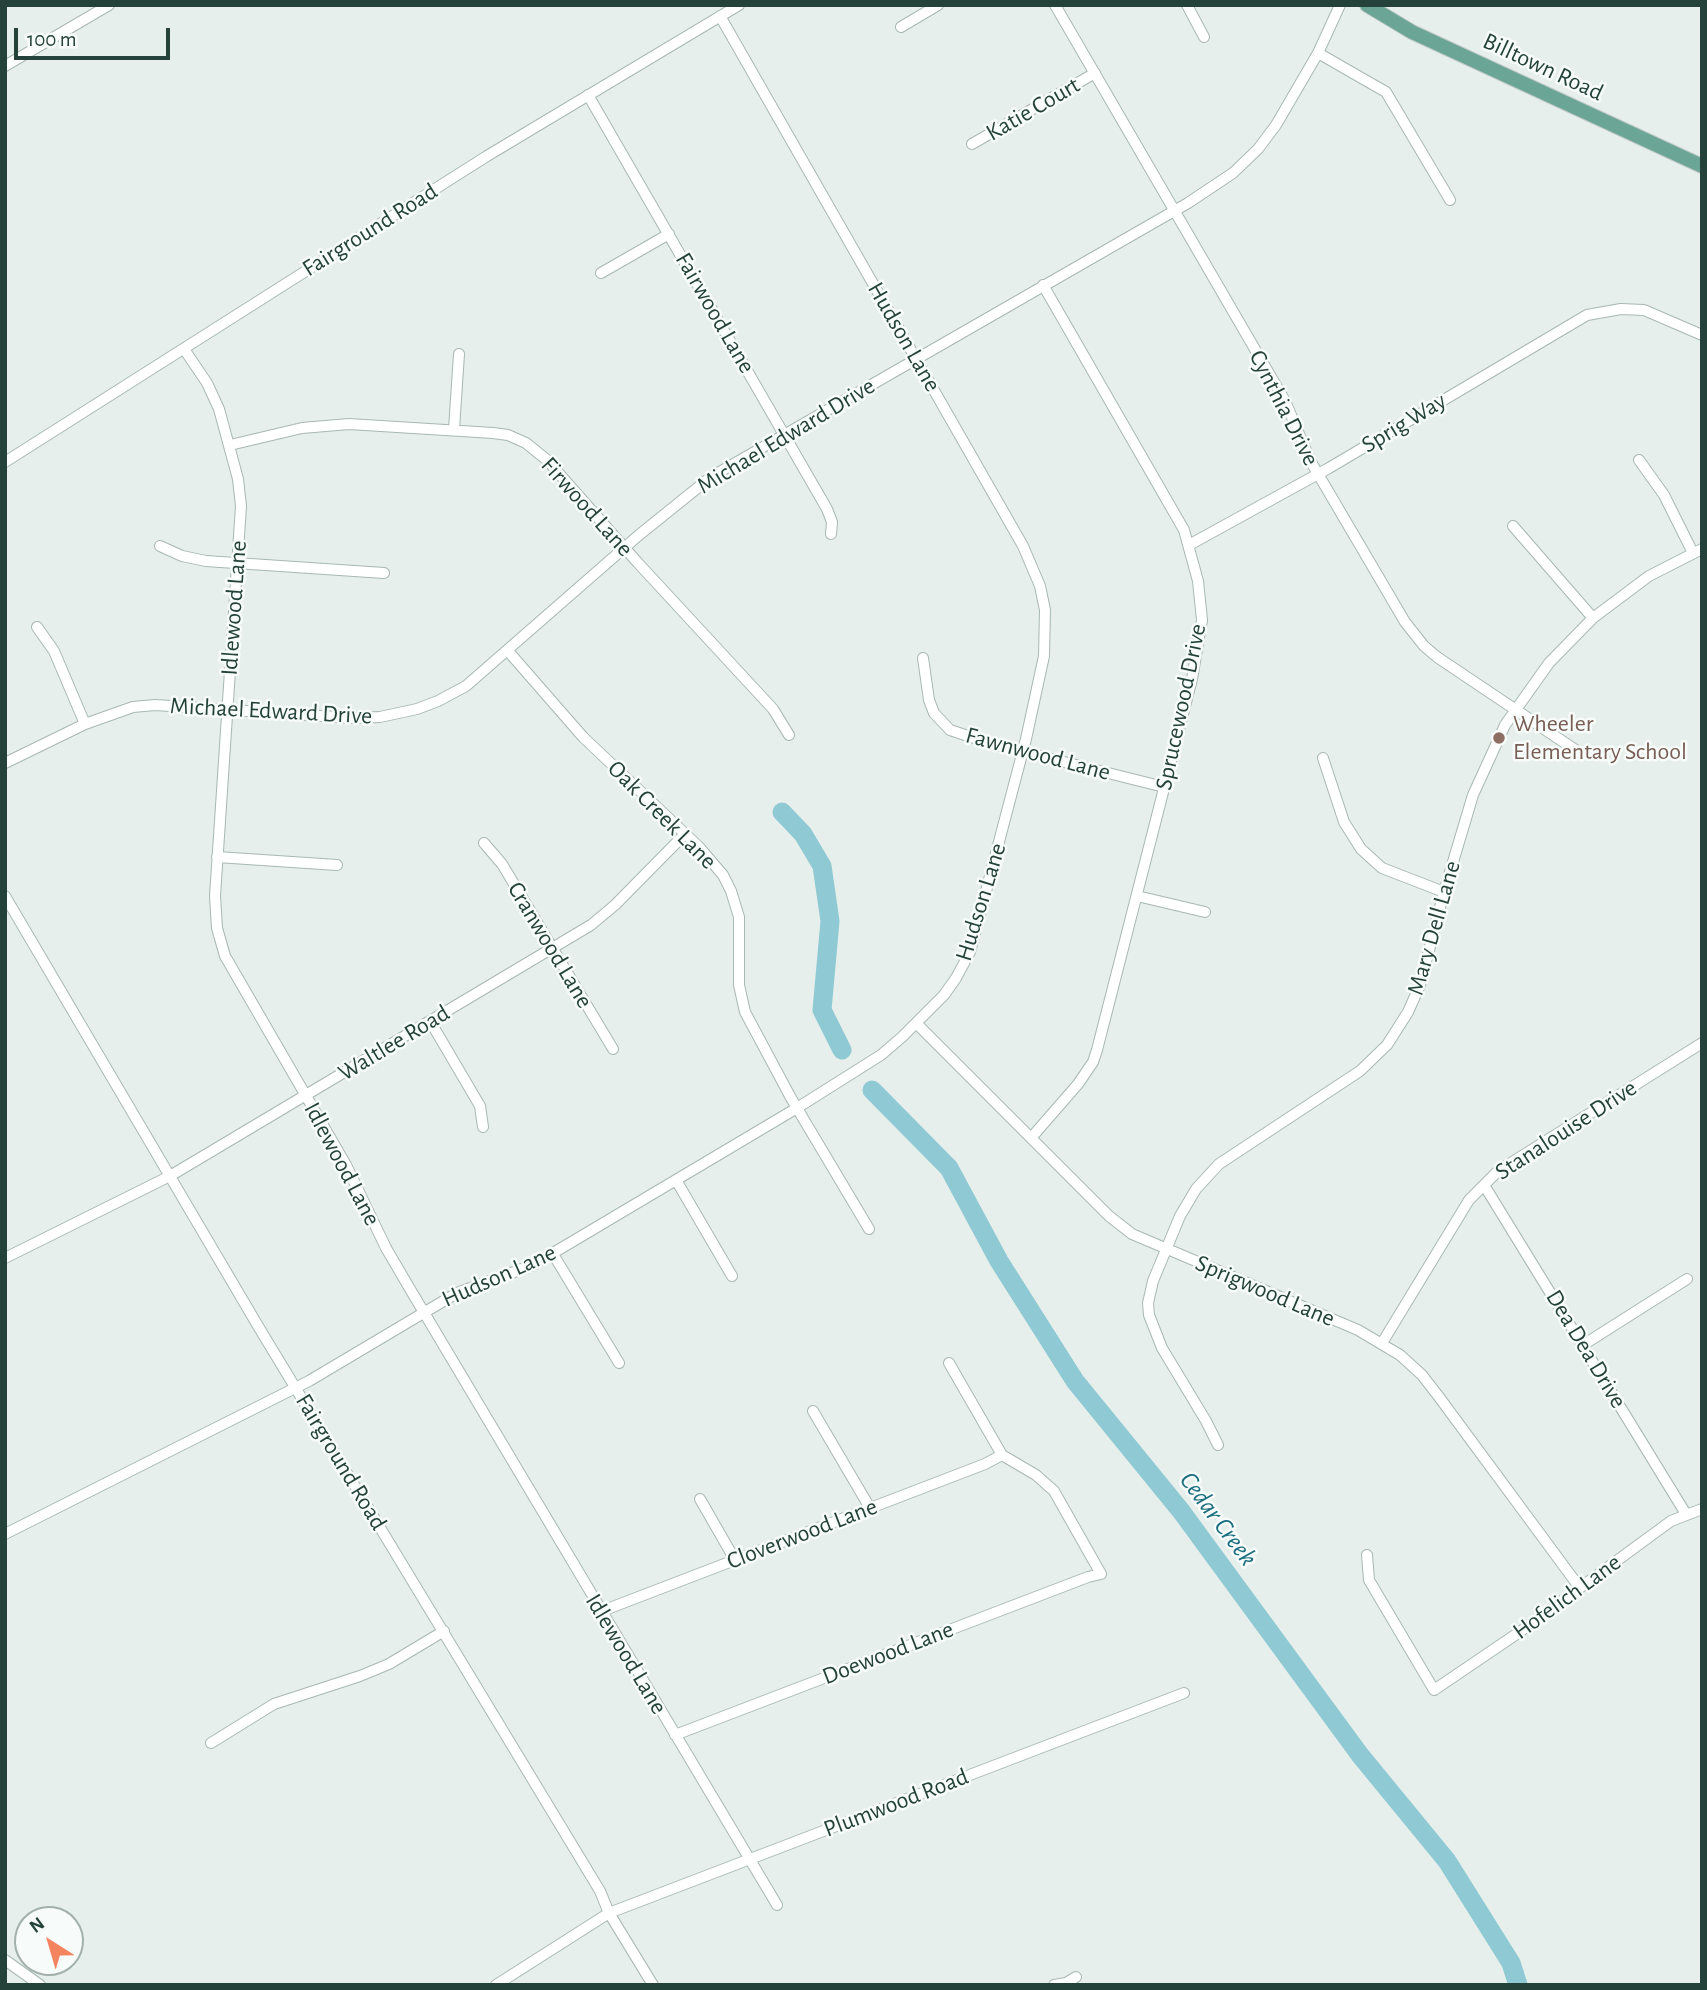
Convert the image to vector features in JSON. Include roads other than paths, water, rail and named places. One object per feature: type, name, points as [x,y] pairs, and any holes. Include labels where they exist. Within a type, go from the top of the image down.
[{"type":"main road","name":"Billtown Road","points":[[1367,5],[1412,32],[1702,166]]},
{"type":"street","points":[[5,66],[109,5]]},
{"type":"street","name":"Fairground Road","points":[[5,462],[486,156],[739,5]]},
{"type":"street","points":[[901,27],[939,5]]},
{"type":"street","name":"Cynthia Drive","points":[[1055,5],[1284,401],[1318,474],[1412,633],[1437,657],[1577,751]]},
{"type":"street","points":[[1187,5],[1204,37]]},
{"type":"street","name":"Michael Edward Drive","points":[[5,764],[85,724],[133,706],[155,705],[352,718],[380,717],[438,701],[466,686],[711,477],[1175,210],[1227,177],[1258,149],[1274,127],[1318,53],[1340,5]]},
{"type":"street","name":"Hudson Lane","points":[[5,1534],[297,1387],[457,1293],[515,1273],[553,1254],[797,1108],[881,1055],[916,1023],[956,978],[970,952],[1036,697],[1045,649],[1045,610],[1040,586],[1023,546],[720,16]]},
{"type":"street","points":[[1318,53],[1386,92],[1450,200]]},
{"type":"street","name":"Katie Court","points":[[972,144],[1094,73]]},
{"type":"street","name":"Fairwood Lane","points":[[588,95],[827,509],[832,522],[831,534]]},
{"type":"street","points":[[601,273],[670,234]]},
{"type":"street","name":"Sprucewood Drive","points":[[1031,1138],[1078,1084],[1093,1062],[1192,680],[1202,620],[1198,581],[1184,530],[1043,285]]},
{"type":"street","name":"Sprig Way","points":[[1189,545],[1318,474],[1581,318],[1594,313],[1633,309],[1656,314],[1702,335]]},
{"type":"street","name":"Idlewood Lane","points":[[184,349],[212,393],[239,479],[241,506],[217,857],[216,914],[225,956],[346,1166],[386,1248],[777,1905]]},
{"type":"street","points":[[454,429],[459,355]]},
{"type":"street","name":"Firwood Lane","points":[[230,445],[302,428],[329,425],[454,429],[508,435],[526,443],[539,452],[773,709],[789,735]]},
{"type":"street","points":[[1639,460],[1698,551]]},
{"type":"street","points":[[1513,526],[1593,618]]},
{"type":"street","points":[[160,546],[194,559],[384,573]]},
{"type":"street","name":"Mary Dell Lane","points":[[1218,1446],[1162,1348],[1152,1325],[1149,1295],[1180,1216],[1209,1173],[1231,1155],[1360,1071],[1387,1045],[1408,1012],[1420,985],[1472,795],[1483,768],[1516,709],[1549,663],[1593,618],[1649,576],[1698,551]]},
{"type":"street","points":[[37,627],[54,651],[85,724]]},
{"type":"street","name":"Oak Creek Lane","points":[[508,652],[583,737],[710,858],[732,891],[739,917],[739,985],[745,1012],[797,1108],[869,1229]]},
{"type":"street","name":"Fawnwood Lane","points":[[923,658],[929,700],[934,713],[944,726],[962,735],[1164,786]]},
{"type":"street","points":[[1323,758],[1344,822],[1361,849],[1376,864],[1395,874],[1444,892]]},
{"type":"street","name":"Waltlee Road","points":[[5,1258],[170,1176],[552,948],[608,911],[685,834]]},
{"type":"street","name":"Cranwood Lane","points":[[484,843],[502,864],[613,1049]]},
{"type":"street","points":[[217,857],[337,864]]},
{"type":"street","name":"Fairground Road","points":[[5,896],[600,1891],[609,1913],[653,1985]]},
{"type":"street","points":[[1137,896],[1205,912]]},
{"type":"street","points":[[430,1021],[480,1106],[482,1127]]},
{"type":"street","name":"Sprigwood Lane","points":[[916,1023],[1122,1227],[1165,1249],[1358,1330],[1400,1355],[1422,1375],[1580,1588]]},
{"type":"street","name":"Stanalouise Drive","points":[[1382,1343],[1469,1200],[1484,1185],[1499,1171],[1702,1043]]},
{"type":"street","points":[[676,1180],[732,1276]]},
{"type":"street","name":"Dea Dea Drive","points":[[1484,1185],[1686,1514]]},
{"type":"street","points":[[553,1254],[619,1363]]},
{"type":"street","points":[[1583,1345],[1687,1279]]},
{"type":"street","points":[[949,1363],[1002,1455]]},
{"type":"street","points":[[813,1411],[870,1508]]},
{"type":"street","name":"Cloverwood Lane","points":[[602,1611],[985,1464],[1002,1455]]},
{"type":"street","name":"Doewood Lane","points":[[675,1735],[1101,1574],[1054,1491],[1036,1475],[1002,1455]]},
{"type":"street","points":[[700,1499],[735,1560]]},
{"type":"street","name":"Hofelich Lane","points":[[1367,1555],[1369,1580],[1434,1690],[1671,1521],[1702,1509]]},
{"type":"street","points":[[211,1743],[274,1704],[389,1664],[444,1631]]},
{"type":"street","name":"Plumwood Road","points":[[609,1913],[1184,1693]]},
{"type":"street","points":[[496,1985],[609,1913]]},
{"type":"street","points":[[5,1960],[40,1985]]},
{"type":"street","points":[[1054,1985],[1066,1983],[1076,1977]]},
{"type":"waterway","name":"Cedar Creek","points":[[782,812],[803,834],[822,866],[830,921],[822,1010],[842,1050]]},
{"type":"waterway","name":"Cedar Creek","points":[[872,1090],[949,1168],[999,1261],[1075,1381],[1181,1511],[1360,1755],[1447,1861],[1511,1963],[1518,1985]]},
{"type":"place","name":"Wheeler Elementary School","points":[[1499,738]]}]
